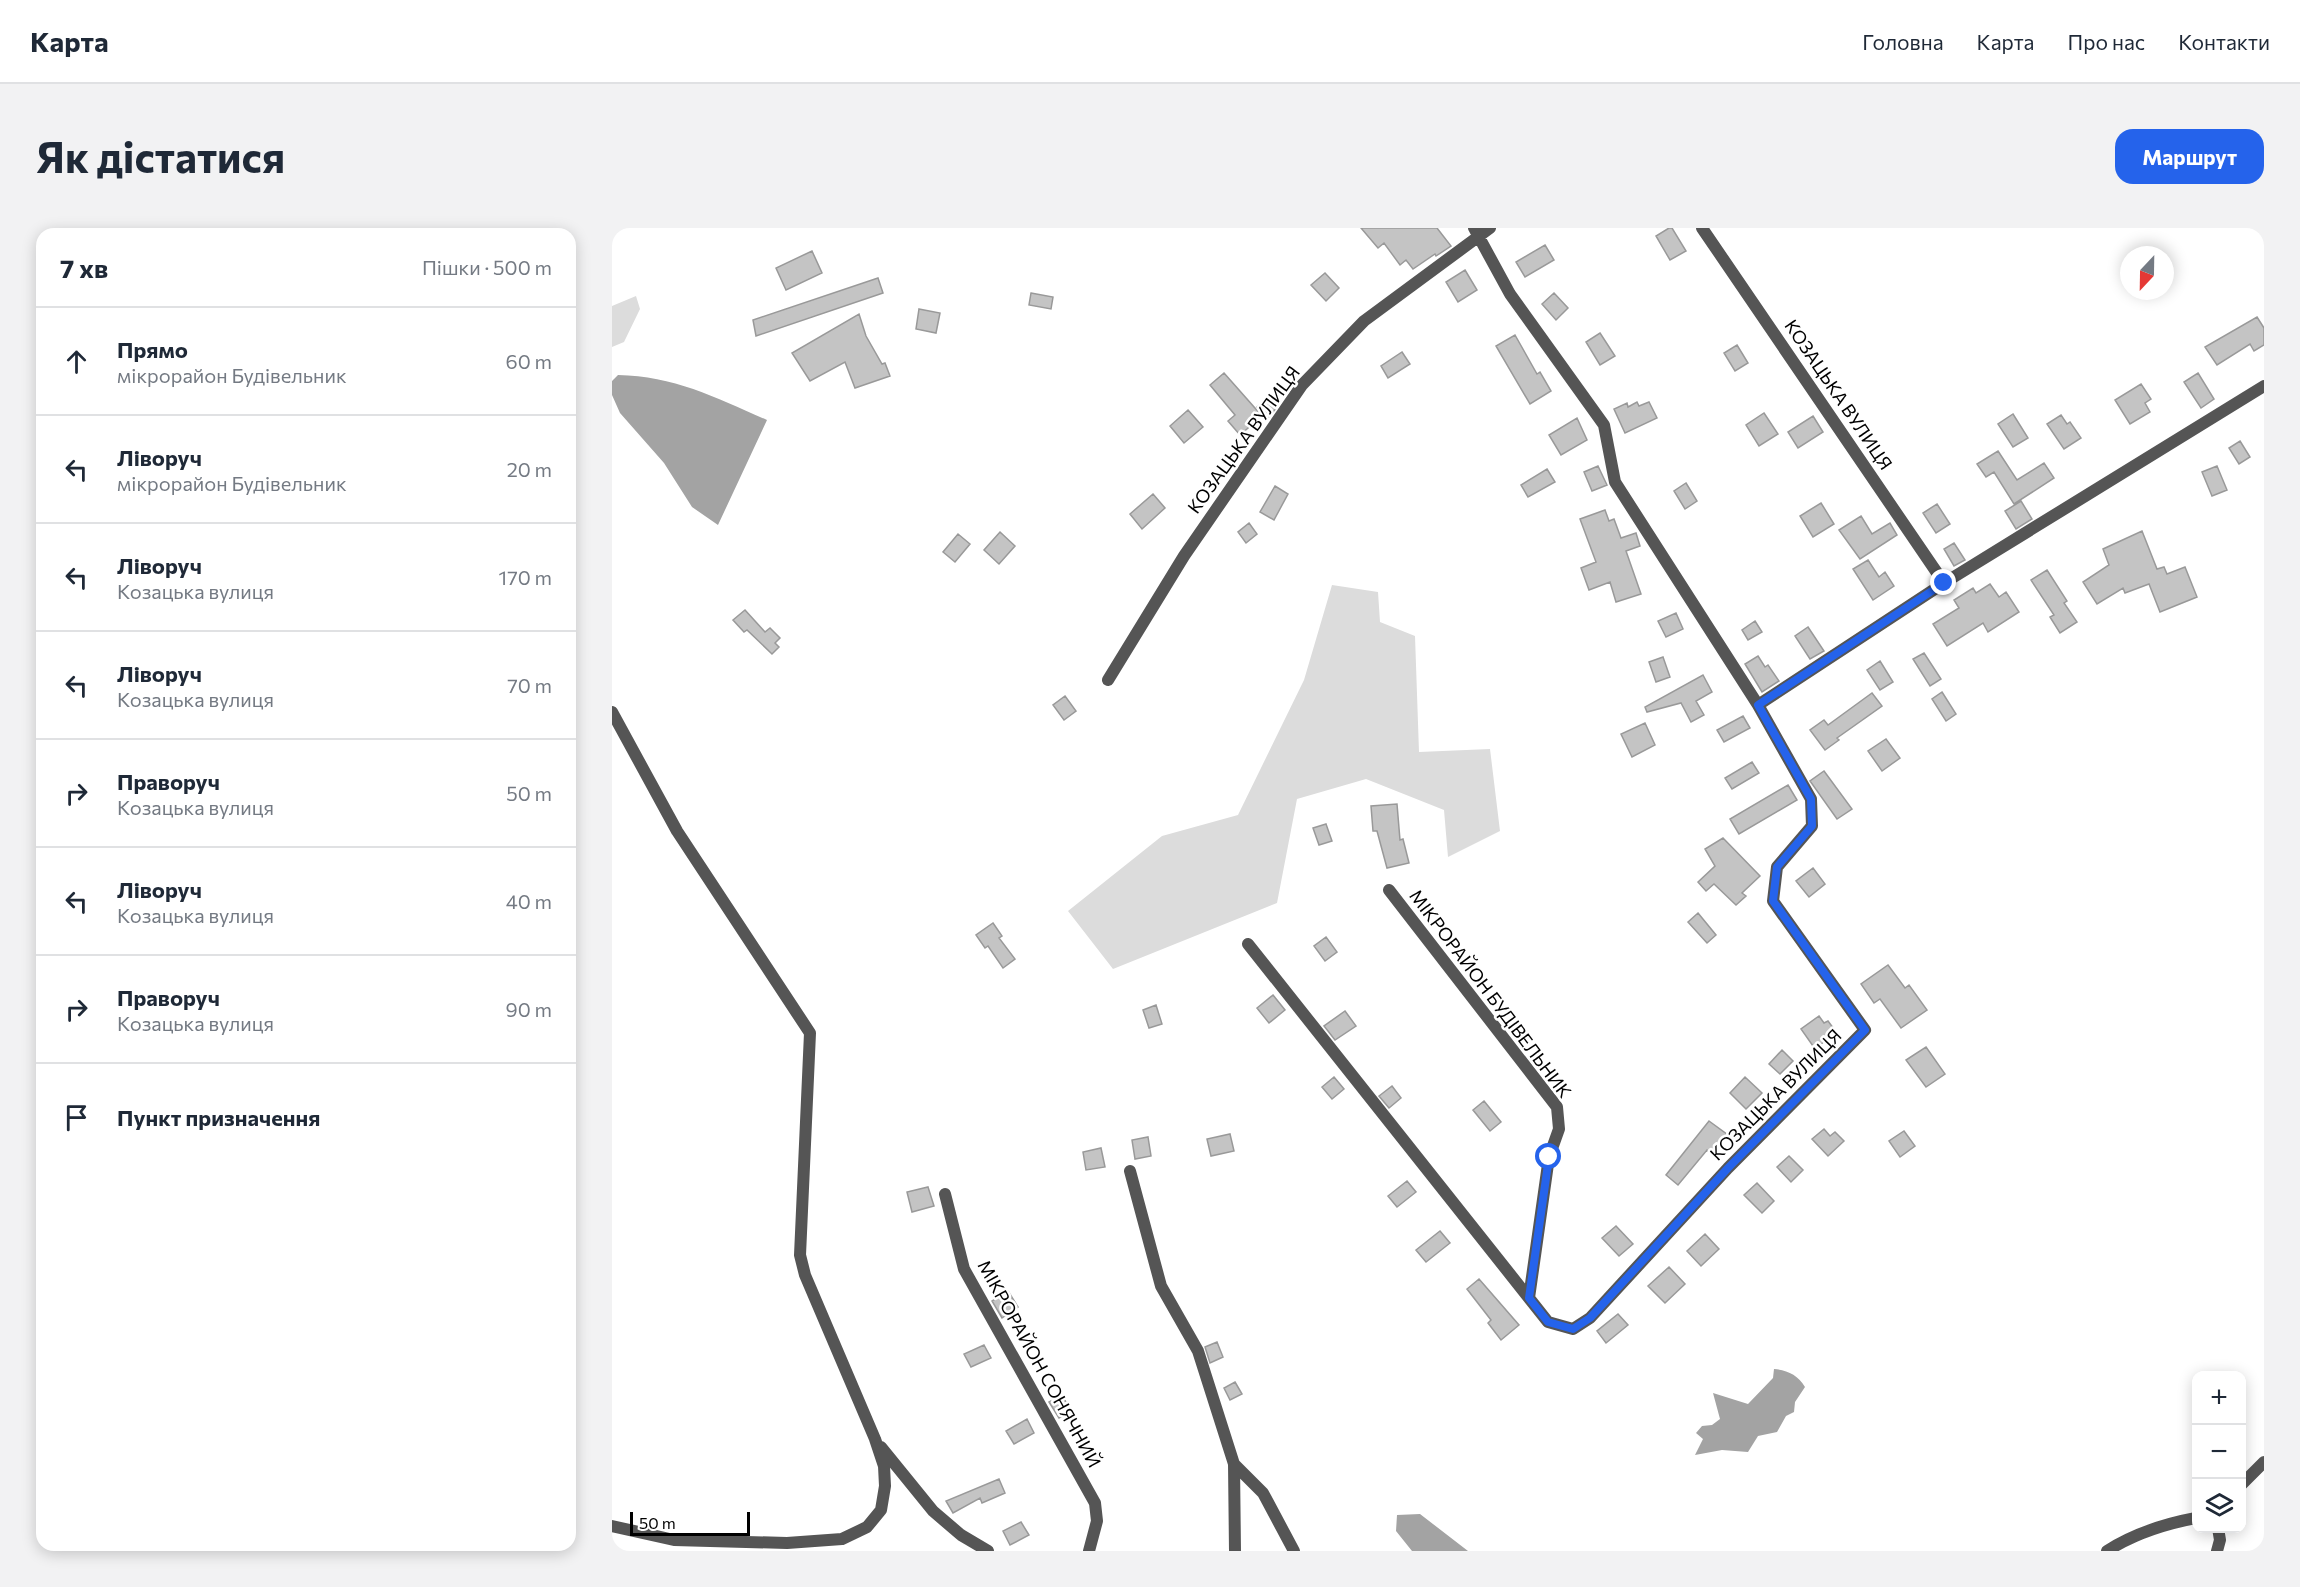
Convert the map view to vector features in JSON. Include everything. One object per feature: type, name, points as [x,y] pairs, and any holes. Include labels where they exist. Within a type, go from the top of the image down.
[{"type":"street","name":"КОЗАЦЬКА ВУЛИЦЯ","points":[[1702,228],[1944,583]]},
{"type":"street","name":"КОЗАЦЬКА ВУЛИЦЯ","points":[[1108,680],[1184,556],[1302,385],[1364,321],[1481,230],[1510,294],[1604,425],[1615,482],[1758,705],[1811,799],[1812,826],[1777,867],[1773,901],[1865,1030],[1728,1168],[1590,1318],[1573,1329],[1548,1322],[1529,1298]]},
{"type":"street","points":[[1758,705],[1944,583],[2264,386]]},
{"type":"street","points":[[612,712],[677,831],[810,1033],[800,1255],[805,1275],[875,1439],[884,1466],[885,1486],[881,1510],[867,1527],[842,1539],[787,1543],[672,1545],[612,1526]]},
{"type":"street","name":"МІКРОРАЙОН БУДІВЕЛЬНИК","points":[[1389,890],[1557,1107],[1559,1129],[1549,1157],[1529,1298]]},
{"type":"street","points":[[1248,944],[1529,1298]]},
{"type":"street","points":[[1130,1171],[1161,1286],[1198,1351],[1234,1464],[1235,1551]]},
{"type":"street","name":"МІКРОРАЙОН СОНЯЧНИЙ","points":[[945,1194],[964,1269],[1095,1503],[1097,1521],[1089,1551]]},
{"type":"street","points":[[875,1439],[933,1511],[962,1535],[988,1551]]},
{"type":"street","points":[[2246,1479],[2264,1462]]},
{"type":"street","points":[[1234,1464],[1263,1493],[1294,1551]]},
{"type":"street","points":[[2107,1551],[2129,1537],[2192,1519]]},
{"type":"street","points":[[2217,1551],[2220,1540],[2219,1533]]},
{"type":"shaded area","points":[[636,296],[640,309],[624,342],[612,347],[612,306]]},
{"type":"shaded area","points":[[618,375],[658,379],[677,384],[713,396],[767,420],[718,525],[692,507],[664,463],[620,413],[612,395],[612,381]]},
{"type":"shaded area","points":[[1332,585],[1378,592],[1380,622],[1415,636],[1419,752],[1490,749],[1500,831],[1448,857],[1444,810],[1366,779],[1297,799],[1277,903],[1113,969],[1068,911],[1162,836],[1238,815],[1304,680]]},
{"type":"shaded area","points":[[1774,1369],[1792,1374],[1805,1387],[1795,1402],[1794,1412],[1786,1416],[1777,1432],[1758,1436],[1748,1452],[1722,1450],[1695,1455],[1703,1439],[1696,1433],[1702,1426],[1712,1425],[1720,1419],[1713,1393],[1748,1404],[1773,1378]]},
{"type":"shaded area","points":[[1420,1514],[1468,1551],[1412,1551],[1396,1531],[1397,1515]]},
{"type":"building","points":[[1361,228],[1437,228],[1451,246],[1413,269],[1406,260],[1400,265],[1384,243],[1378,248]]},
{"type":"building","points":[[1672,228],[1686,251],[1670,260],[1656,236]]},
{"type":"building","points":[[1545,245],[1554,260],[1525,277],[1516,262]]},
{"type":"building","points":[[812,251],[822,273],[786,290],[776,268]]},
{"type":"building","points":[[1465,270],[1477,290],[1458,302],[1446,282]]},
{"type":"building","points":[[1325,273],[1339,288],[1326,301],[1311,285]]},
{"type":"building","points":[[878,278],[883,293],[756,336],[753,320]]},
{"type":"building","points":[[1031,293],[1053,297],[1051,309],[1029,305]]},
{"type":"building","points":[[1554,293],[1568,308],[1556,320],[1542,304]]},
{"type":"building","points":[[919,309],[940,313],[936,333],[916,329]]},
{"type":"building","points":[[859,314],[866,336],[882,364],[885,363],[890,376],[855,388],[845,362],[810,381],[792,353]]},
{"type":"building","points":[[2257,317],[2264,328],[2264,345],[2254,351],[2250,344],[2217,365],[2205,347]]},
{"type":"building","points":[[1600,333],[1615,356],[1600,365],[1586,342]]},
{"type":"building","points":[[1515,335],[1537,374],[1540,372],[1551,391],[1530,404],[1496,346]]},
{"type":"building","points":[[1737,345],[1748,363],[1735,371],[1724,353]]},
{"type":"building","points":[[1402,352],[1410,364],[1388,378],[1381,366]]},
{"type":"building","points":[[1224,373],[1262,416],[1240,435],[1228,421],[1235,415],[1210,385]]},
{"type":"building","points":[[2198,373],[2214,399],[2201,408],[2184,382]]},
{"type":"building","points":[[2141,384],[2151,399],[2145,403],[2150,412],[2130,424],[2115,400]]},
{"type":"building","points":[[1270,396],[1278,406],[1267,419],[1257,407]]},
{"type":"building","points":[[1637,402],[1639,406],[1649,402],[1657,418],[1625,433],[1614,409],[1627,403],[1628,407]]},
{"type":"building","points":[[1188,410],[1203,427],[1184,443],[1170,426]]},
{"type":"building","points":[[1764,413],[1778,434],[1759,446],[1746,425]]},
{"type":"building","points":[[2013,414],[2028,438],[2013,447],[1998,424]]},
{"type":"building","points":[[2061,415],[2067,424],[2070,422],[2081,438],[2064,449],[2047,424]]},
{"type":"building","points":[[1813,416],[1823,432],[1798,448],[1788,432]]},
{"type":"building","points":[[1577,418],[1587,440],[1561,455],[1549,435]]},
{"type":"building","points":[[2240,441],[2250,457],[2239,464],[2229,448]]},
{"type":"building","points":[[1998,451],[2017,480],[2044,463],[2054,478],[2014,504],[1994,472],[1986,477],[1977,464]]},
{"type":"building","points":[[1598,466],[1607,485],[1592,491],[1584,472]]},
{"type":"building","points":[[2217,466],[2227,490],[2212,496],[2202,472]]},
{"type":"building","points":[[1547,469],[1555,482],[1528,497],[1521,485]]},
{"type":"building","points":[[1686,483],[1697,501],[1685,509],[1674,491]]},
{"type":"building","points":[[1275,486],[1288,494],[1274,520],[1260,512]]},
{"type":"building","points":[[1153,494],[1165,508],[1142,529],[1130,514]]},
{"type":"building","points":[[2021,501],[2032,519],[2016,529],[2005,511]]},
{"type":"building","points":[[1821,503],[1834,524],[1813,537],[1800,516]]},
{"type":"building","points":[[1937,504],[1950,524],[1936,533],[1923,513]]},
{"type":"building","points":[[1605,510],[1609,521],[1614,519],[1621,538],[1636,533],[1640,546],[1626,551],[1641,594],[1616,602],[1610,582],[1589,590],[1581,568],[1596,562],[1580,519]]},
{"type":"building","points":[[1861,516],[1872,534],[1890,523],[1897,535],[1860,559],[1839,530]]},
{"type":"building","points":[[1249,523],[1257,534],[1246,543],[1238,532]]},
{"type":"building","points":[[2142,531],[2157,569],[2164,567],[2167,574],[2185,567],[2197,597],[2160,612],[2149,584],[2125,593],[2123,588],[2097,604],[2083,582],[2109,565],[2103,549]]},
{"type":"building","points":[[1000,532],[1015,546],[999,564],[984,550]]},
{"type":"building","points":[[958,534],[970,544],[955,562],[943,552]]},
{"type":"building","points":[[1954,543],[1965,560],[1954,566],[1944,549]]},
{"type":"building","points":[[1868,560],[1879,577],[1885,572],[1894,586],[1873,600],[1853,569]]},
{"type":"building","points":[[2047,570],[2067,601],[2064,603],[2077,622],[2060,633],[2050,617],[2054,615],[2031,580]]},
{"type":"building","points":[[1990,584],[1999,597],[2006,592],[2019,612],[1988,632],[1983,623],[1947,646],[1933,624],[1959,608],[1954,600],[1973,588],[1976,593]]},
{"type":"building","points":[[745,610],[765,632],[770,628],[780,638],[775,643],[779,647],[772,654],[747,630],[744,632],[733,620]]},
{"type":"building","points":[[1676,613],[1683,629],[1666,637],[1658,621]]},
{"type":"building","points":[[1755,621],[1762,632],[1748,640],[1742,630]]},
{"type":"building","points":[[1808,627],[1824,651],[1810,659],[1795,636]]},
{"type":"building","points":[[1924,653],[1941,679],[1930,686],[1913,659]]},
{"type":"building","points":[[1758,656],[1765,667],[1768,665],[1779,681],[1762,692],[1745,664]]},
{"type":"building","points":[[1663,657],[1670,677],[1656,682],[1649,662]]},
{"type":"building","points":[[1880,661],[1893,682],[1880,690],[1867,670]]},
{"type":"building","points":[[1703,675],[1712,692],[1696,701],[1704,715],[1691,722],[1681,703],[1647,712],[1645,707]]},
{"type":"building","points":[[1942,692],[1956,714],[1946,721],[1932,699]]},
{"type":"building","points":[[1872,693],[1882,706],[1837,738],[1839,740],[1825,750],[1810,730],[1824,720],[1828,725]]},
{"type":"building","points":[[1065,696],[1076,711],[1064,720],[1053,705]]},
{"type":"building","points":[[1743,716],[1750,728],[1724,742],[1717,730]]},
{"type":"building","points":[[1645,723],[1655,745],[1632,757],[1621,734]]},
{"type":"building","points":[[1886,739],[1900,758],[1882,771],[1868,751]]},
{"type":"building","points":[[1752,762],[1759,773],[1732,789],[1725,778]]},
{"type":"building","points":[[1824,771],[1852,809],[1837,819],[1810,781]]},
{"type":"building","points":[[1788,785],[1797,800],[1739,834],[1730,819]]},
{"type":"building","points":[[1397,804],[1400,840],[1403,839],[1409,863],[1387,868],[1377,831],[1373,831],[1371,806]]},
{"type":"building","points":[[1326,824],[1332,841],[1319,845],[1313,828]]},
{"type":"building","points":[[1723,838],[1760,876],[1742,893],[1746,896],[1736,905],[1714,884],[1706,891],[1698,882],[1715,866],[1705,849]]},
{"type":"building","points":[[1813,868],[1825,884],[1809,897],[1796,881]]},
{"type":"building","points":[[1698,913],[1716,935],[1707,943],[1688,922]]},
{"type":"building","points":[[993,923],[1002,936],[999,938],[1015,959],[1003,968],[988,946],[985,948],[976,935]]},
{"type":"building","points":[[1326,937],[1337,952],[1325,961],[1314,946]]},
{"type":"building","points":[[1888,965],[1905,988],[1909,985],[1927,1010],[1901,1028],[1880,999],[1874,1003],[1861,984]]},
{"type":"building","points":[[1273,995],[1285,1010],[1269,1023],[1257,1008]]},
{"type":"building","points":[[1156,1005],[1162,1024],[1149,1028],[1143,1010]]},
{"type":"building","points":[[1345,1011],[1356,1026],[1335,1040],[1324,1026]]},
{"type":"building","points":[[1819,1016],[1824,1023],[1828,1021],[1837,1033],[1818,1046],[1813,1046],[1801,1029]]},
{"type":"building","points":[[1926,1047],[1945,1074],[1926,1087],[1906,1060]]},
{"type":"building","points":[[1782,1050],[1793,1061],[1780,1074],[1769,1064]]},
{"type":"building","points":[[1334,1077],[1344,1089],[1332,1099],[1322,1087]]},
{"type":"building","points":[[1745,1077],[1762,1093],[1746,1109],[1730,1093]]},
{"type":"building","points":[[1392,1086],[1401,1098],[1389,1108],[1379,1096]]},
{"type":"building","points":[[1484,1101],[1501,1122],[1490,1131],[1473,1110]]},
{"type":"building","points":[[1709,1121],[1728,1135],[1713,1155],[1707,1150],[1678,1185],[1666,1175]]},
{"type":"building","points":[[1824,1129],[1830,1136],[1835,1132],[1844,1141],[1828,1156],[1812,1139]]},
{"type":"building","points":[[1904,1131],[1915,1146],[1900,1157],[1889,1141]]},
{"type":"building","points":[[1230,1134],[1234,1151],[1211,1156],[1207,1139]]},
{"type":"building","points":[[1148,1137],[1151,1156],[1135,1159],[1132,1140]]},
{"type":"building","points":[[1101,1148],[1105,1167],[1086,1170],[1083,1152]]},
{"type":"building","points":[[1789,1156],[1803,1170],[1791,1182],[1777,1167]]},
{"type":"building","points":[[1407,1181],[1416,1192],[1397,1207],[1388,1196]]},
{"type":"building","points":[[1757,1183],[1774,1201],[1762,1213],[1744,1195]]},
{"type":"building","points":[[928,1187],[934,1206],[912,1212],[907,1192]]},
{"type":"building","points":[[1616,1226],[1633,1244],[1619,1256],[1602,1238]]},
{"type":"building","points":[[1440,1231],[1450,1243],[1426,1262],[1416,1250]]},
{"type":"building","points":[[1705,1234],[1719,1249],[1701,1266],[1687,1251]]},
{"type":"building","points":[[1669,1267],[1685,1284],[1665,1303],[1648,1286]]},
{"type":"building","points":[[1479,1279],[1519,1325],[1501,1340],[1488,1323],[1491,1320],[1467,1289]]},
{"type":"building","points":[[1008,1291],[1018,1307],[1002,1318],[992,1301]]},
{"type":"building","points":[[1618,1314],[1628,1325],[1606,1343],[1597,1331]]},
{"type":"building","points":[[1217,1342],[1223,1357],[1210,1363],[1205,1347]]},
{"type":"building","points":[[984,1345],[991,1358],[971,1367],[964,1354]]},
{"type":"building","points":[[1235,1382],[1242,1394],[1230,1400],[1224,1388]]},
{"type":"building","points":[[1062,1395],[1071,1411],[1059,1418],[1049,1402]]},
{"type":"building","points":[[1027,1419],[1034,1433],[1014,1444],[1006,1431]]},
{"type":"building","points":[[999,1479],[1005,1493],[982,1503],[980,1498],[953,1513],[946,1501]]},
{"type":"building","points":[[1021,1522],[1029,1535],[1010,1545],[1003,1531]]},
{"type":"route","points":[[1549,1157],[1529,1298],[1548,1322],[1573,1329],[1590,1318],[1728,1168],[1865,1030],[1773,901],[1777,867],[1812,826],[1811,799],[1758,705],[1944,583]]}]
